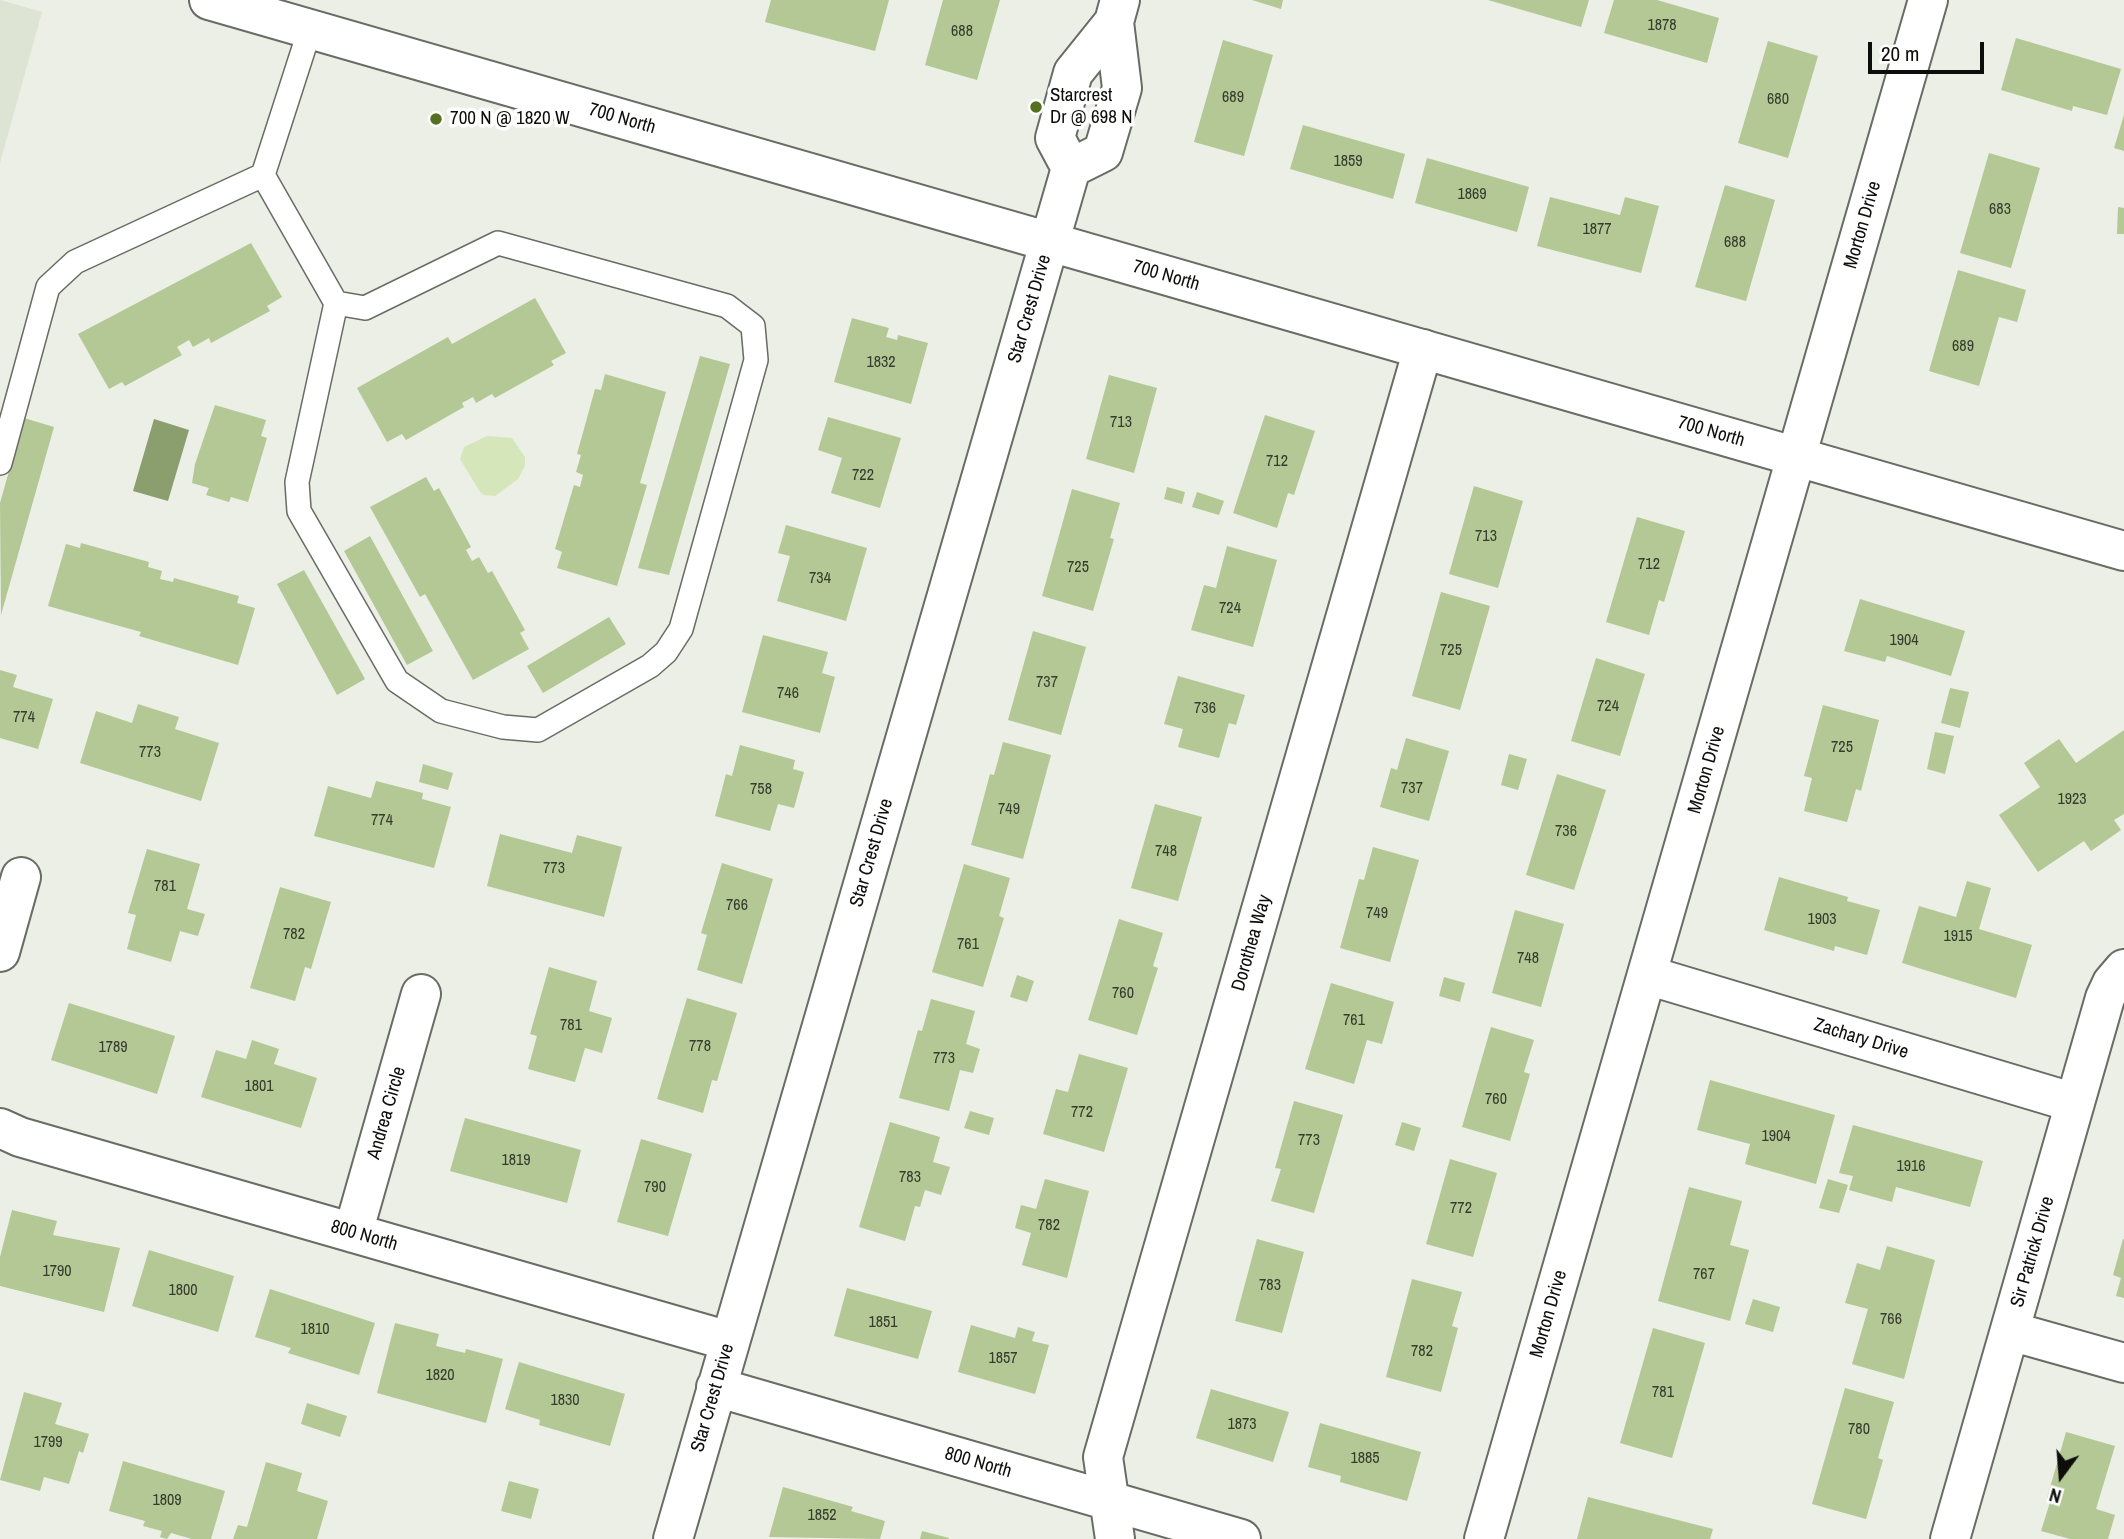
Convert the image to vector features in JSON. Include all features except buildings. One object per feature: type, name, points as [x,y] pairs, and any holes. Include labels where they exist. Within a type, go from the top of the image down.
[{"type":"street","name":"700 North","points":[[209,0],[2124,551]]},
{"type":"street","name":"Morton Drive","points":[[1484,1539],[1928,0]]},
{"type":"street","points":[[1117,11],[1122,88],[1103,152],[1071,168],[1055,138],[1073,73],[1117,11]]},
{"type":"street","name":"Star Crest Drive","points":[[673,1539],[1071,168]]},
{"type":"street","name":"Dorothea Way","points":[[1115,1539],[1103,1457],[1423,349]]},
{"type":"street","points":[[0,953],[21,877]]},
{"type":"street","name":"Sir Patrick Drive","points":[[1950,1539],[2105,999],[2112,983],[2124,969]]},
{"type":"street","name":"Zachary Drive","points":[[1647,975],[2075,1103]]},
{"type":"street","name":"Andrea Circle","points":[[353,1233],[421,994]]},
{"type":"street","name":"800 North","points":[[0,1128],[20,1138],[729,1341]]},
{"type":"street","points":[[2010,1331],[2124,1363]]},
{"type":"street","name":"800 North","points":[[716,1387],[1241,1539]]},
{"type":"lane","points":[[0,463],[48,287],[75,262],[263,175],[310,29]]},
{"type":"lane","points":[[263,175],[336,303],[298,482],[299,511],[397,681],[441,710],[503,727],[538,730],[650,666],[666,652],[681,629],[755,360],[753,326],[727,306],[498,243],[365,308],[336,303]]},
{"type":"shaded area","points":[[0,0],[42,12],[0,163]]},
{"type":"shaded area","points":[[154,419],[189,430],[168,501],[133,491]]},
{"type":"shaded area","points":[[487,436],[512,438],[525,457],[525,466],[518,479],[495,496],[480,492],[460,459],[464,447]]},
{"type":"place","name":"Starcrest Dr @ 698 N","points":[[1036,107]]},
{"type":"place","name":"700 N @ 1820 W","points":[[436,119]]}]
